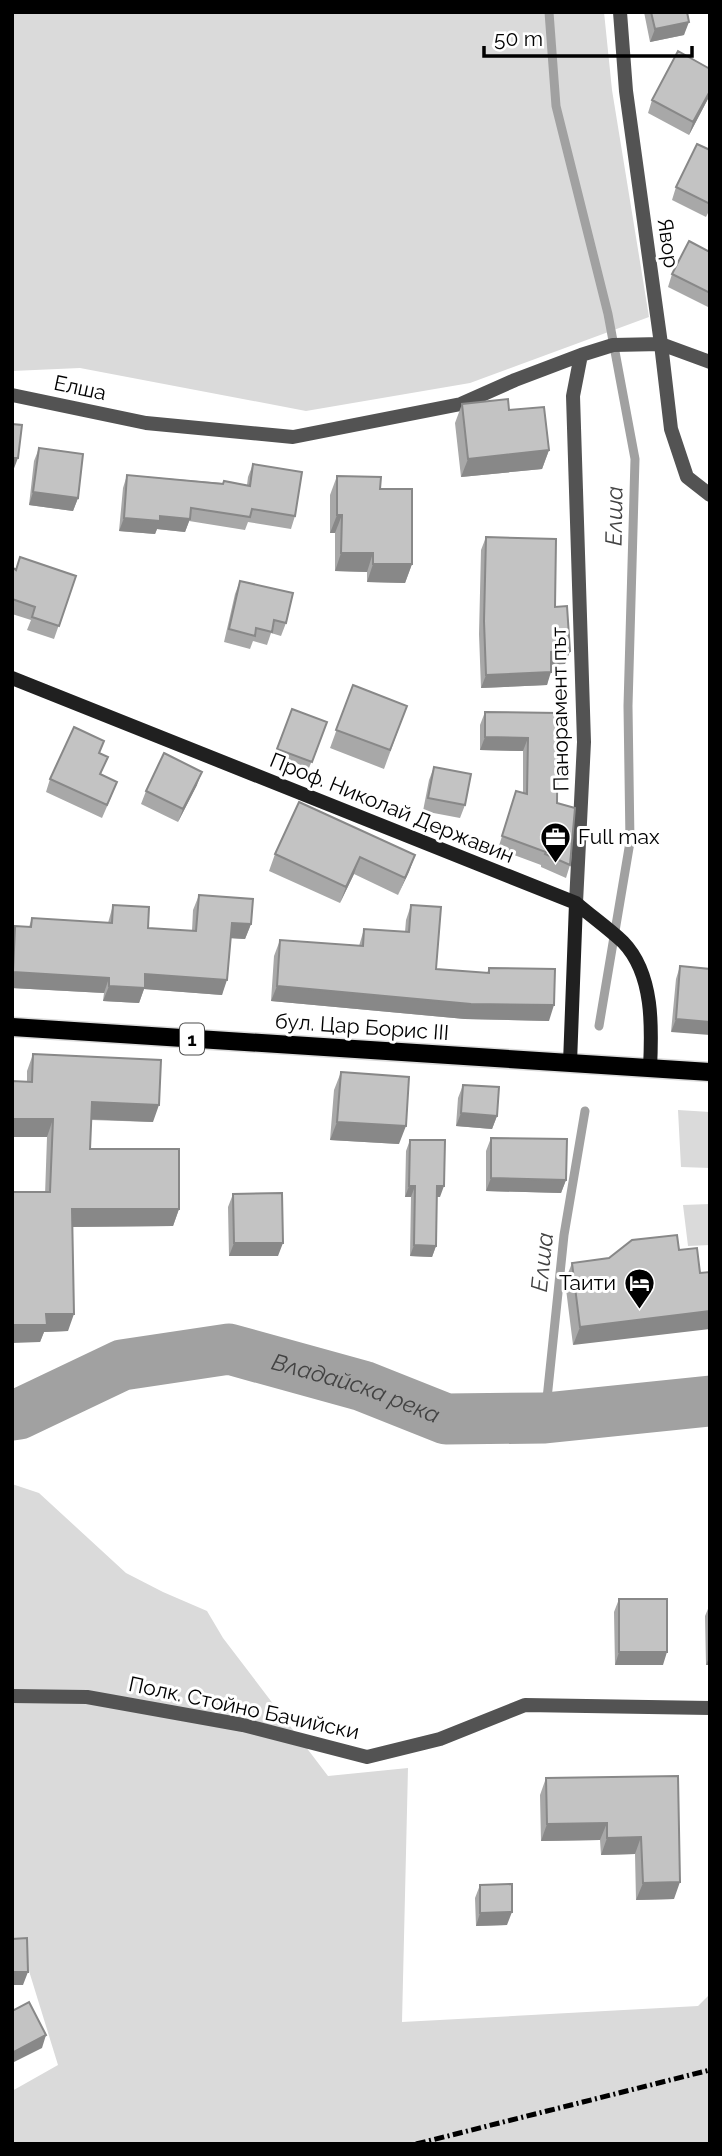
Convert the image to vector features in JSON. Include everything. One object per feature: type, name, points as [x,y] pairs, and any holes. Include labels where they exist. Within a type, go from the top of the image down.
[{"type":"main road","name":"Проф. Николай Державин","points":[[12,678],[576,903],[624,944],[636,961],[650,1001],[650,1069]]},
{"type":"main road","name":"Панорамент път","points":[[570,1063],[576,903]]},
{"type":"main road","name":"бул. Цар Борис III","points":[[12,1027],[710,1072]]},
{"type":"street","name":"Явор","points":[[620,12],[626,91],[662,344],[671,429],[687,477],[710,495]]},
{"type":"street","name":"Елша","points":[[12,395],[146,423],[293,437],[461,404],[515,380],[614,345],[662,344],[710,362]]},
{"type":"street","name":"Панорамент път","points":[[576,903],[584,742],[573,396],[581,355]]},
{"type":"street","name":"Полк. Стойно Бачийски","points":[[12,1696],[87,1696],[243,1726],[368,1757],[440,1739],[525,1705],[710,1708]]},
{"type":"shaded area","points":[[12,12],[604,12],[612,90],[649,317],[470,383],[306,411],[80,368],[12,371]]},
{"type":"shaded area","points":[[678,1110],[710,1112],[710,1168],[681,1167]]},
{"type":"shaded area","points":[[710,1204],[710,1245],[688,1246],[683,1205]]},
{"type":"shaded area","points":[[12,1484],[39,1493],[126,1573],[207,1611],[223,1638],[328,1776],[408,1768],[402,2022],[698,2006],[710,1994],[710,2144],[12,2144],[12,2091],[58,2065],[21,1945],[12,1946]]},
{"type":"building","points":[[651,12],[687,12],[689,22],[655,29]]},
{"type":"building","points":[[678,51],[710,69],[710,91],[693,122],[652,100]]},
{"type":"building","points":[[697,144],[710,150],[710,204],[676,187]]},
{"type":"building","points":[[689,241],[710,252],[710,293],[672,274]]},
{"type":"building","points":[[508,399],[509,410],[544,407],[549,450],[468,459],[462,404]]},
{"type":"building","points":[[12,424],[22,425],[18,458],[12,458]]},
{"type":"building","points":[[39,448],[83,454],[78,498],[33,492]]},
{"type":"building","points":[[253,464],[302,472],[295,516],[252,509],[250,517],[191,508],[190,519],[160,516],[160,521],[124,518],[127,475],[223,484],[224,481],[250,486]]},
{"type":"building","points":[[337,476],[381,477],[380,489],[412,489],[412,564],[373,564],[373,553],[341,553],[342,515],[337,515]]},
{"type":"building","points":[[486,537],[556,539],[555,607],[567,606],[570,651],[551,652],[551,672],[486,675]]},
{"type":"building","points":[[20,557],[76,576],[59,626],[32,617],[35,607],[12,599],[12,567],[16,570]]},
{"type":"building","points":[[240,581],[293,593],[286,623],[274,620],[272,632],[256,628],[255,636],[229,629]]},
{"type":"building","points":[[353,685],[407,706],[390,750],[336,730]]},
{"type":"building","points":[[292,709],[327,722],[312,762],[277,749]]},
{"type":"building","points":[[485,712],[558,713],[557,803],[575,808],[570,865],[545,854],[546,852],[502,836],[516,791],[527,794],[528,738],[485,737]]},
{"type":"building","points":[[74,727],[104,741],[99,753],[108,757],[100,774],[117,782],[107,805],[50,779]]},
{"type":"building","points":[[164,753],[202,772],[183,809],[146,791]]},
{"type":"building","points":[[434,767],[471,774],[465,805],[428,798]]},
{"type":"building","points":[[299,802],[415,855],[405,878],[360,857],[346,887],[275,854]]},
{"type":"building","points":[[199,895],[253,899],[251,924],[232,923],[227,980],[145,974],[145,988],[109,986],[109,978],[13,972],[15,926],[31,927],[32,918],[112,923],[113,905],[149,907],[148,928],[196,931]]},
{"type":"building","points":[[411,905],[441,907],[436,969],[489,973],[489,968],[555,969],[554,1005],[471,1004],[277,986],[280,940],[363,946],[364,929],[409,932]]},
{"type":"building","points":[[680,966],[710,969],[710,1022],[676,1019]]},
{"type":"building","points":[[33,1054],[161,1060],[159,1105],[92,1102],[90,1149],[179,1149],[179,1209],[72,1209],[74,1314],[46,1314],[47,1325],[12,1325],[12,1192],[50,1192],[53,1119],[12,1119],[12,1081],[32,1082]]},
{"type":"building","points":[[341,1072],[409,1077],[406,1126],[337,1122]]},
{"type":"building","points":[[463,1085],[499,1087],[497,1116],[461,1113]]},
{"type":"building","points":[[491,1138],[567,1139],[566,1180],[491,1178]]},
{"type":"building","points":[[410,1140],[445,1140],[444,1186],[437,1186],[436,1246],[414,1245],[415,1186],[409,1186]]},
{"type":"building","points":[[282,1193],[283,1243],[234,1243],[233,1194]]},
{"type":"building","name":"Таити","points":[[677,1235],[679,1250],[697,1248],[700,1273],[710,1272],[710,1311],[580,1327],[572,1263],[609,1258],[632,1240]]},
{"type":"building","points":[[619,1599],[667,1599],[667,1652],[619,1652]]},
{"type":"building","points":[[678,1776],[680,1882],[643,1883],[641,1837],[607,1838],[607,1823],[547,1824],[546,1778]]},
{"type":"building","points":[[512,1884],[512,1912],[480,1913],[480,1885]]},
{"type":"building","points":[[27,1938],[28,1972],[12,1972],[12,1939]]},
{"type":"building","points":[[29,2002],[46,2035],[12,2053],[12,2011]]},
{"type":"waterway","name":"Елша","points":[[549,12],[556,106],[608,314],[635,459],[628,706],[630,842],[599,1026]]},
{"type":"waterway","name":"Елша","points":[[545,1418],[564,1235],[585,1111]]},
{"type":"waterway","name":"Владайска река","points":[[12,1415],[122,1365],[229,1349],[363,1386],[446,1419],[545,1418],[710,1401]]},
{"type":"railway","points":[[416,2144],[710,2070]]},
{"type":"place","name":"Full max","points":[[555,864]]},
{"type":"place","name":"Таити","points":[[639,1310]]}]
